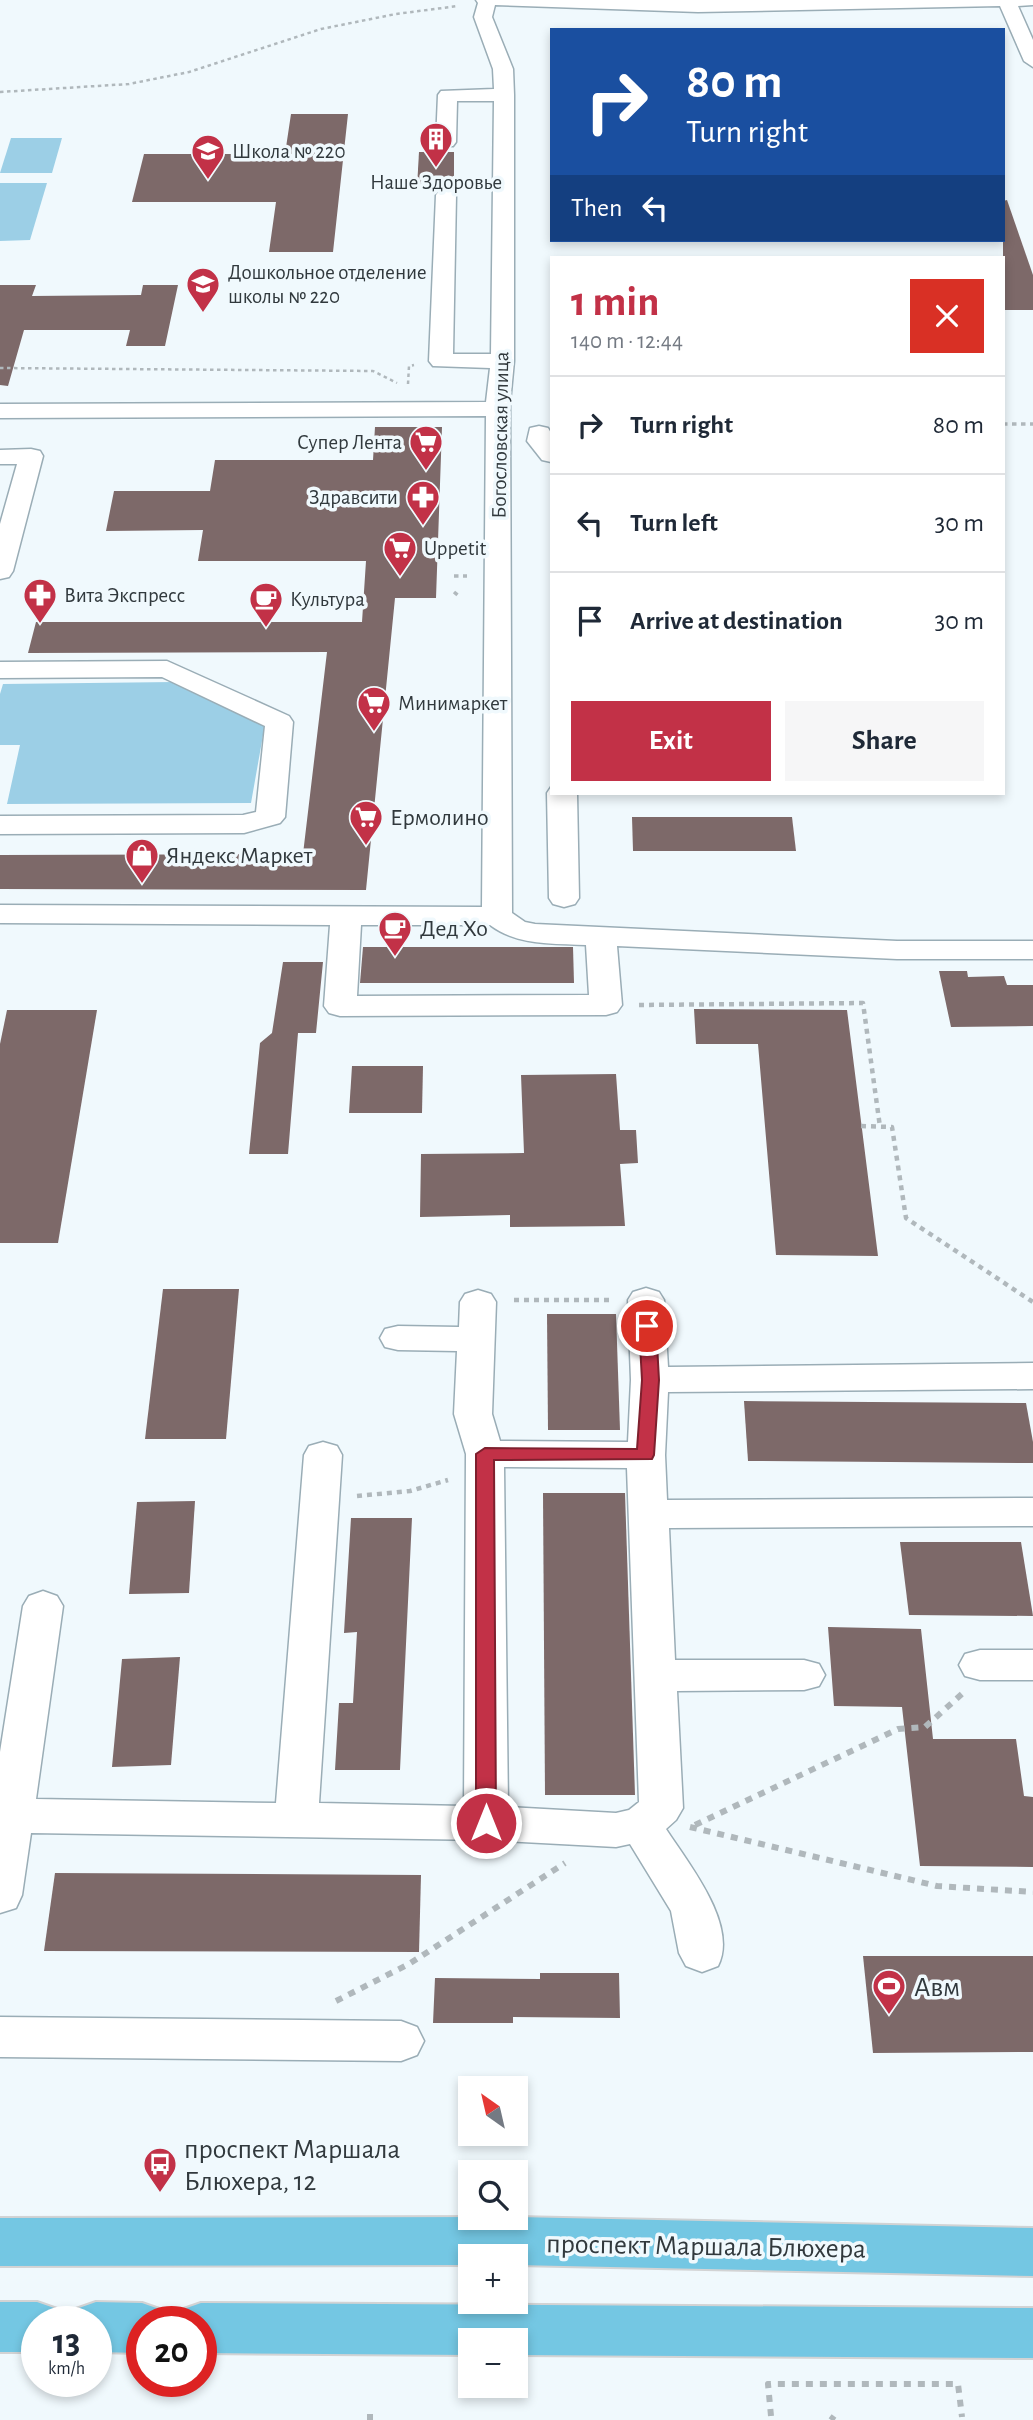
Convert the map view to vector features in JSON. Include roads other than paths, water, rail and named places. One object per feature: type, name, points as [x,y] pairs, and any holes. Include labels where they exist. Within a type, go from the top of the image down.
[{"type":"main road","name":"проспект Маршала Блюхера","points":[[0,2242],[458,2248]]},
{"type":"main road","name":"проспект Маршала Блюхера","points":[[528,2249],[1033,2252]]},
{"type":"main road","points":[[217,2327],[495,2315],[1033,2333]]},
{"type":"main road","points":[[0,2327],[21,2327]]},
{"type":"street","points":[[568,23],[1017,18],[1033,0]]},
{"type":"street","points":[[490,1],[607,7],[1017,18]]},
{"type":"street","name":"Богословская улица","points":[[490,1],[484,17],[503,69],[504,95],[502,361],[498,409],[497,916]]},
{"type":"street","points":[[1017,18],[1033,61]]},
{"type":"street","points":[[446,142],[448,95],[504,95]]},
{"type":"street","points":[[446,195],[441,361],[502,361]]},
{"type":"street","points":[[0,411],[498,409]]},
{"type":"street","points":[[539,433],[539,441],[550,454]]},
{"type":"street","points":[[0,457],[31,456],[0,570]]},
{"type":"street","points":[[0,670],[167,669],[279,722],[270,817],[244,824],[0,825]]},
{"type":"street","points":[[562,795],[564,898]]},
{"type":"street","points":[[0,914],[497,916],[515,929],[535,933],[897,950],[1033,950]]},
{"type":"street","points":[[346,915],[327,1006],[606,1005],[601,935]]},
{"type":"street","points":[[6,1811],[628,1828],[661,1808],[646,1455],[650,1380],[646,1300]]},
{"type":"street","points":[[478,1302],[473,1414],[485,1461],[486,1823]]},
{"type":"street","points":[[398,1338],[477,1339]]},
{"type":"street","points":[[650,1380],[1033,1376]]},
{"type":"street","points":[[296,1820],[323,1455]]},
{"type":"street","points":[[485,1461],[646,1455]]},
{"type":"street","points":[[648,1514],[1033,1512]]},
{"type":"street","points":[[0,1895],[6,1811],[43,1606]]},
{"type":"street","points":[[979,1665],[1033,1665]]},
{"type":"street","points":[[655,1676],[804,1675]]},
{"type":"street","points":[[628,1828],[693,1908],[702,1954]]},
{"type":"street","points":[[0,2037],[401,2041]]},
{"type":"place","name":"Наше Здоровье","points":[[436,169]]},
{"type":"place","name":"Школа № 220","points":[[208,181]]},
{"type":"place","name":"Дошкольное отделение школы № 220","points":[[203,314]]},
{"type":"place","name":"Супер Лента","points":[[426,472]]},
{"type":"place","name":"Здравсити","points":[[423,527]]},
{"type":"place","name":"Uppetit","points":[[400,578]]},
{"type":"place","name":"Вита Экспресс","points":[[40,625]]},
{"type":"place","name":"Культура","points":[[266,629]]},
{"type":"place","name":"Минимаркет","points":[[374,733]]},
{"type":"place","name":"Ермолино","points":[[366,847]]},
{"type":"place","name":"Яндекс Маркет","points":[[142,885]]},
{"type":"place","name":"Дед Хо","points":[[395,958]]},
{"type":"place","name":"Авм","points":[[889,2016]]},
{"type":"place","name":"проспект Маршала Блюхера, 12","points":[[160,2194]]}]
